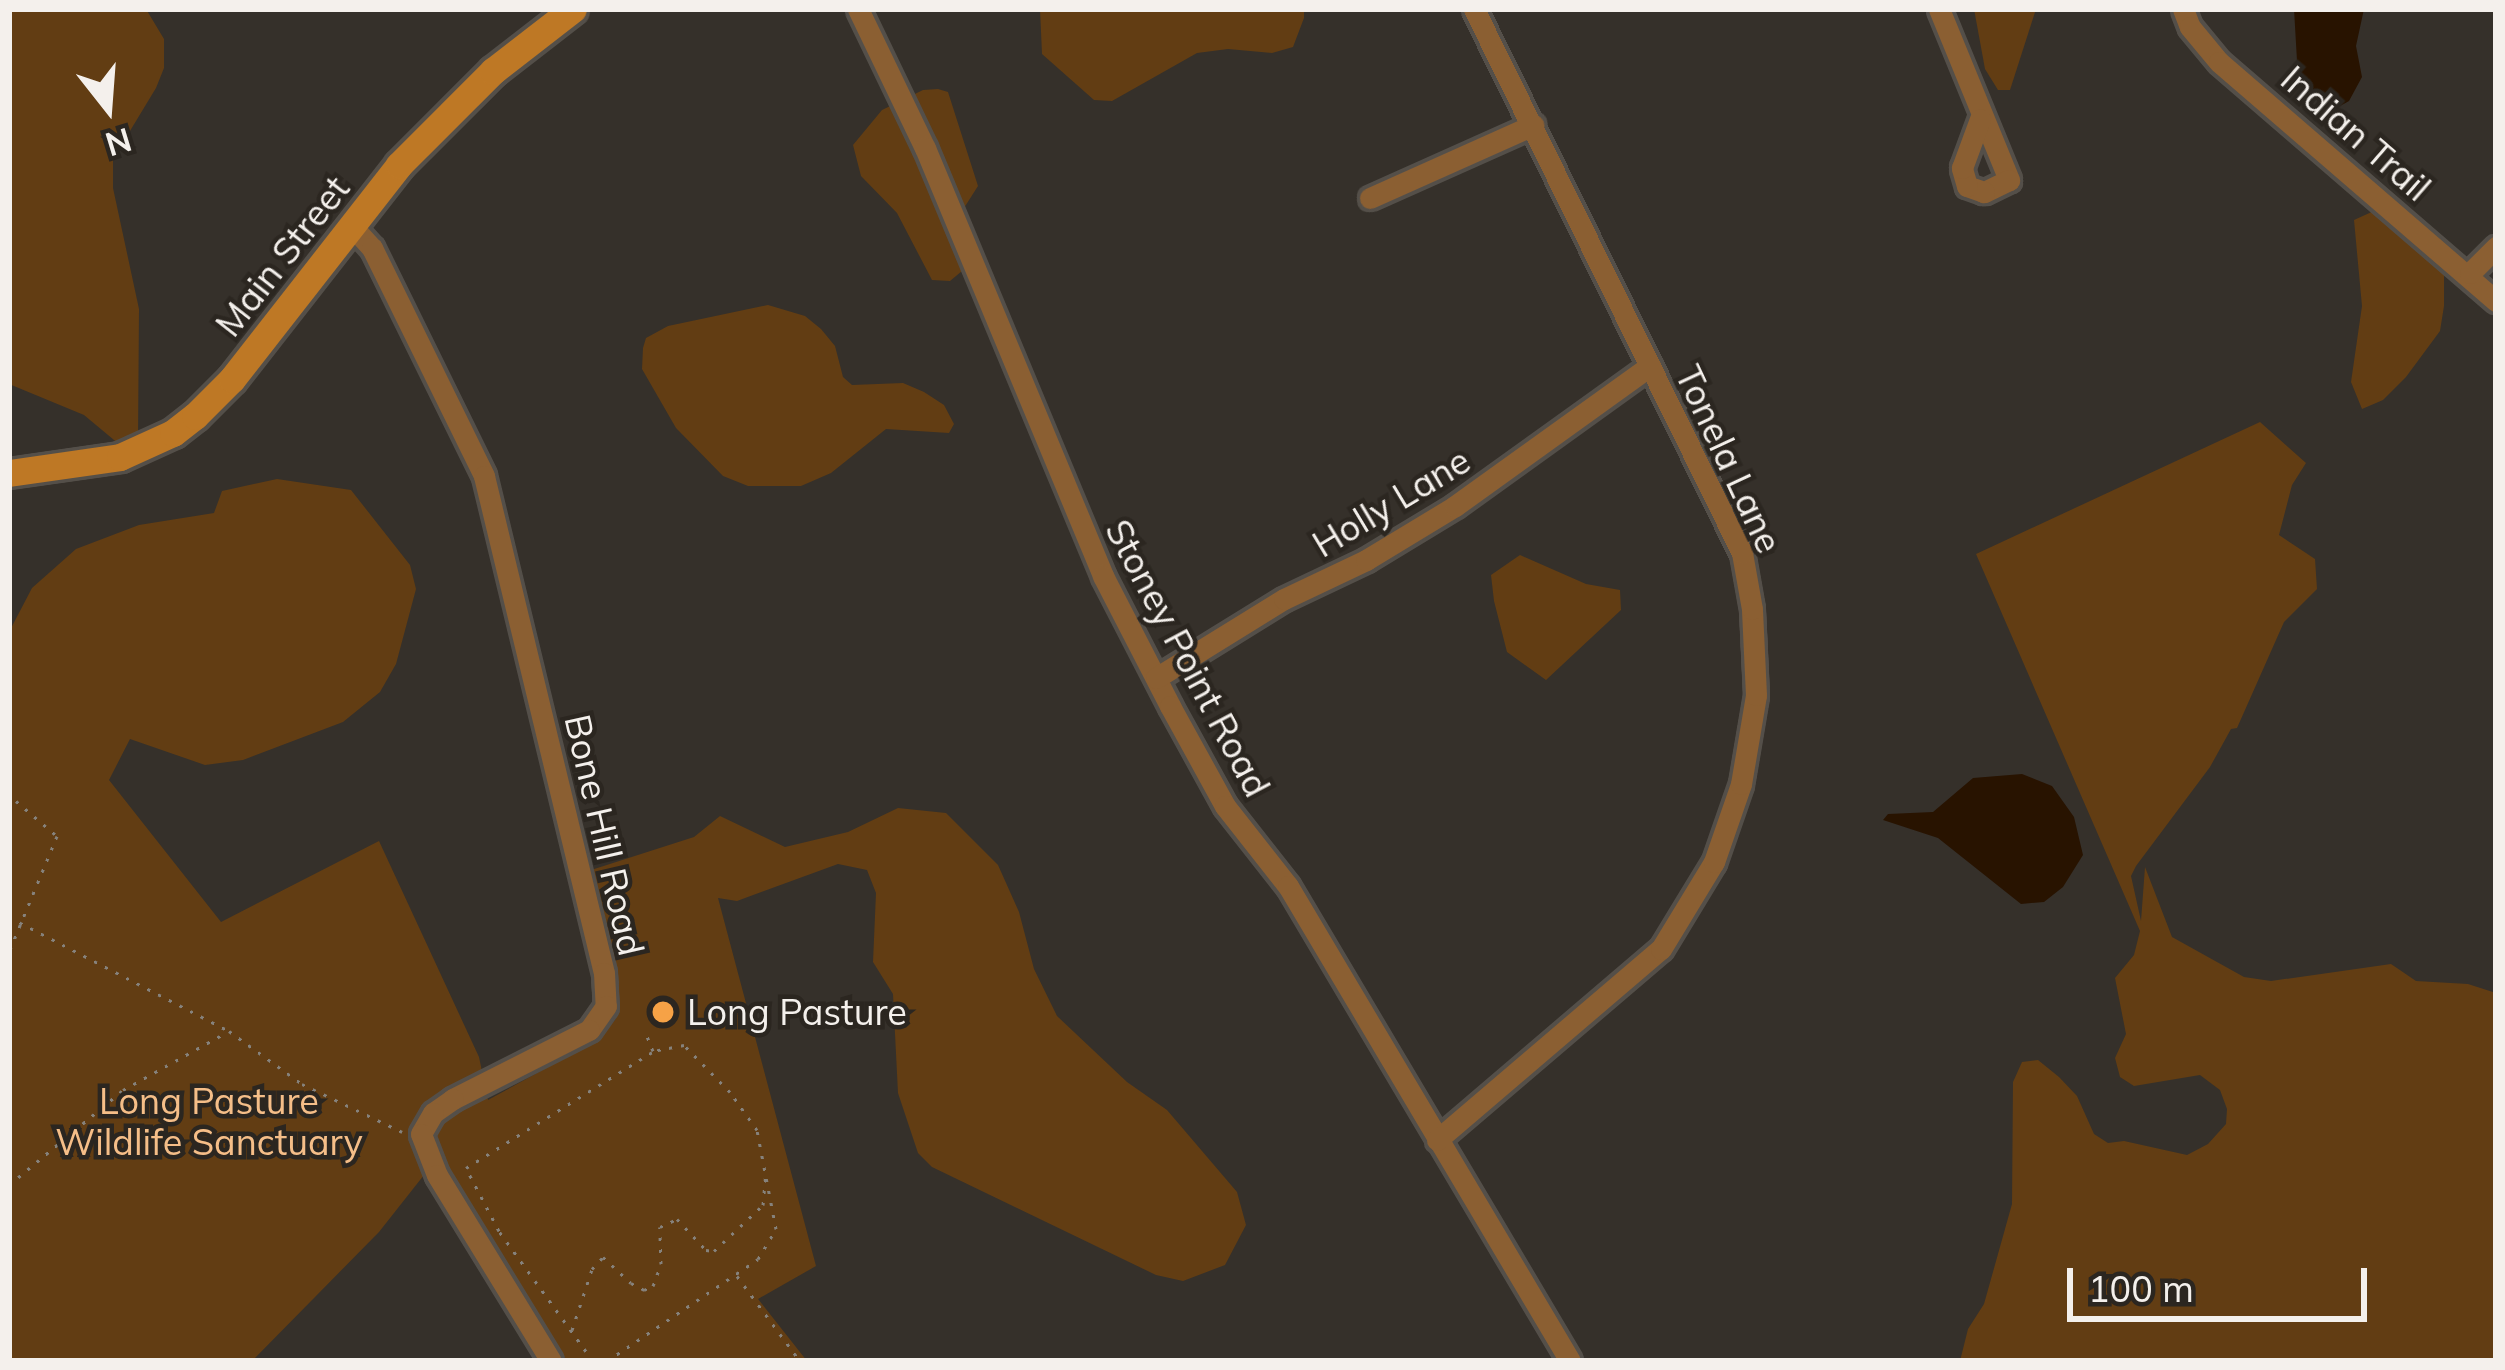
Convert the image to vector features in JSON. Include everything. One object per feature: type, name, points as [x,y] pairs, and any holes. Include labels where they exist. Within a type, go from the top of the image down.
[{"type":"main road","name":"Main Street","points":[[9,473],[96,464],[173,433],[232,379],[399,165],[473,89],[560,12]]},
{"type":"street","name":"Stoney Point Road","points":[[858,9],[938,180],[1095,559],[1156,678],[1225,806],[1288,886],[1570,1361]]},
{"type":"street","name":"Tonela Lane","points":[[1437,1140],[1661,949],[1714,862],[1741,784],[1756,695],[1747,571],[1731,527],[1474,9]]},
{"type":"street","points":[[1939,9],[1981,119]]},
{"type":"street","name":"Indian Trail","points":[[2182,9],[2190,27],[2219,62],[2470,273],[2496,301]]},
{"type":"street","points":[[1370,198],[1533,125]]},
{"type":"street","name":"Bone Hill Road","points":[[352,226],[372,248],[484,476],[608,996],[589,1030],[453,1100],[433,1113],[421,1135]]},
{"type":"street","points":[[2470,273],[2496,247]]},
{"type":"street","name":"Holly Lane","points":[[1156,678],[1285,599],[1366,560],[1455,506],[1650,366]]},
{"type":"street","points":[[421,1135],[436,1175],[551,1361]]},
{"type":"path","points":[[9,800],[57,836],[9,952]]},
{"type":"path","points":[[9,916],[229,1031],[302,1084],[393,1131],[421,1135]]},
{"type":"path","points":[[9,1185],[123,1090],[229,1031]]},
{"type":"path","points":[[645,1031],[653,1051]]},
{"type":"path","points":[[593,1361],[499,1231],[466,1168],[653,1051],[684,1046],[730,1092],[757,1130],[776,1229],[758,1259],[607,1361]]},
{"type":"path","points":[[572,1331],[592,1269],[603,1257],[631,1283],[644,1290],[653,1286],[661,1264],[660,1227],[677,1219],[706,1250],[714,1252],[763,1204],[766,1170]]},
{"type":"path","points":[[736,1274],[800,1361]]},
{"type":"green space","points":[[9,9],[146,9],[164,39],[164,68],[156,88],[113,159],[113,188],[139,309],[138,441],[126,450],[84,415],[9,384]]},
{"type":"green space","points":[[1040,9],[1304,9],[1304,18],[1293,47],[1272,53],[1228,49],[1197,53],[1112,101],[1094,100],[1042,54]]},
{"type":"green space","points":[[1974,9],[2036,9],[2010,90],[1998,90],[1985,69]]},
{"type":"green space","points":[[923,90],[948,92],[978,186],[964,208],[971,252],[968,266],[950,281],[932,280],[897,213],[861,176],[853,145],[882,110]]},
{"type":"green space","points":[[2376,210],[2428,250],[2444,275],[2444,306],[2440,331],[2406,377],[2383,400],[2362,409],[2351,382],[2362,306],[2354,220]]},
{"type":"green space","points":[[768,305],[805,316],[821,329],[835,346],[843,377],[852,385],[903,383],[944,405],[954,424],[949,433],[886,429],[831,473],[801,486],[748,486],[723,476],[676,428],[642,369],[643,348],[646,338],[668,326]]},
{"type":"green space","points":[[2260,422],[2306,463],[2292,485],[2279,535],[2315,559],[2317,589],[2284,622],[2237,728],[2231,729],[2210,767],[2136,866],[2131,876],[2141,921],[2145,867],[2172,937],[2244,977],[2271,981],[2391,964],[2416,981],[2468,984],[2496,993],[2496,1361],[1960,1361],[1968,1329],[1984,1304],[2012,1204],[2013,1082],[2022,1062],[2038,1060],[2059,1077],[2077,1096],[2094,1134],[2108,1143],[2124,1141],[2187,1155],[2208,1144],[2226,1124],[2227,1109],[2220,1090],[2200,1075],[2134,1086],[2120,1077],[2115,1058],[2126,1034],[2115,978],[2134,955],[2140,931],[1976,554]]},
{"type":"green space","name":"Long Pasture Wildlife Sanctuary","points":[[277,479],[351,490],[410,565],[416,589],[396,664],[380,692],[343,722],[243,760],[205,765],[130,739],[109,780],[221,922],[379,841],[479,1057],[488,1100],[597,1040],[615,1020],[618,998],[588,871],[694,837],[720,816],[785,847],[848,832],[898,808],[946,813],[998,865],[1019,912],[1034,969],[1057,1016],[1127,1082],[1167,1110],[1237,1192],[1246,1225],[1225,1265],[1183,1281],[1156,1275],[932,1167],[918,1153],[898,1093],[893,994],[873,962],[876,893],[867,870],[838,864],[737,901],[718,898],[816,1266],[758,1299],[807,1361],[567,1361],[439,1156],[379,1232],[252,1361],[9,1361],[9,632],[32,588],[76,549],[139,525],[214,513],[222,491]]},
{"type":"green space","points":[[1520,555],[1586,584],[1620,590],[1621,610],[1546,680],[1507,652],[1494,601],[1491,575]]},
{"type":"shaded area","points":[[2294,9],[2364,9],[2356,46],[2362,77],[2349,101],[2333,110],[2305,85],[2297,61]]},
{"type":"shaded area","points":[[2022,774],[2052,786],[2074,817],[2083,855],[2063,887],[2044,902],[2021,904],[1938,838],[1883,820],[1888,814],[1933,812],[1973,778]]},
{"type":"place","name":"Long Pasture","points":[[663,1012]]}]
